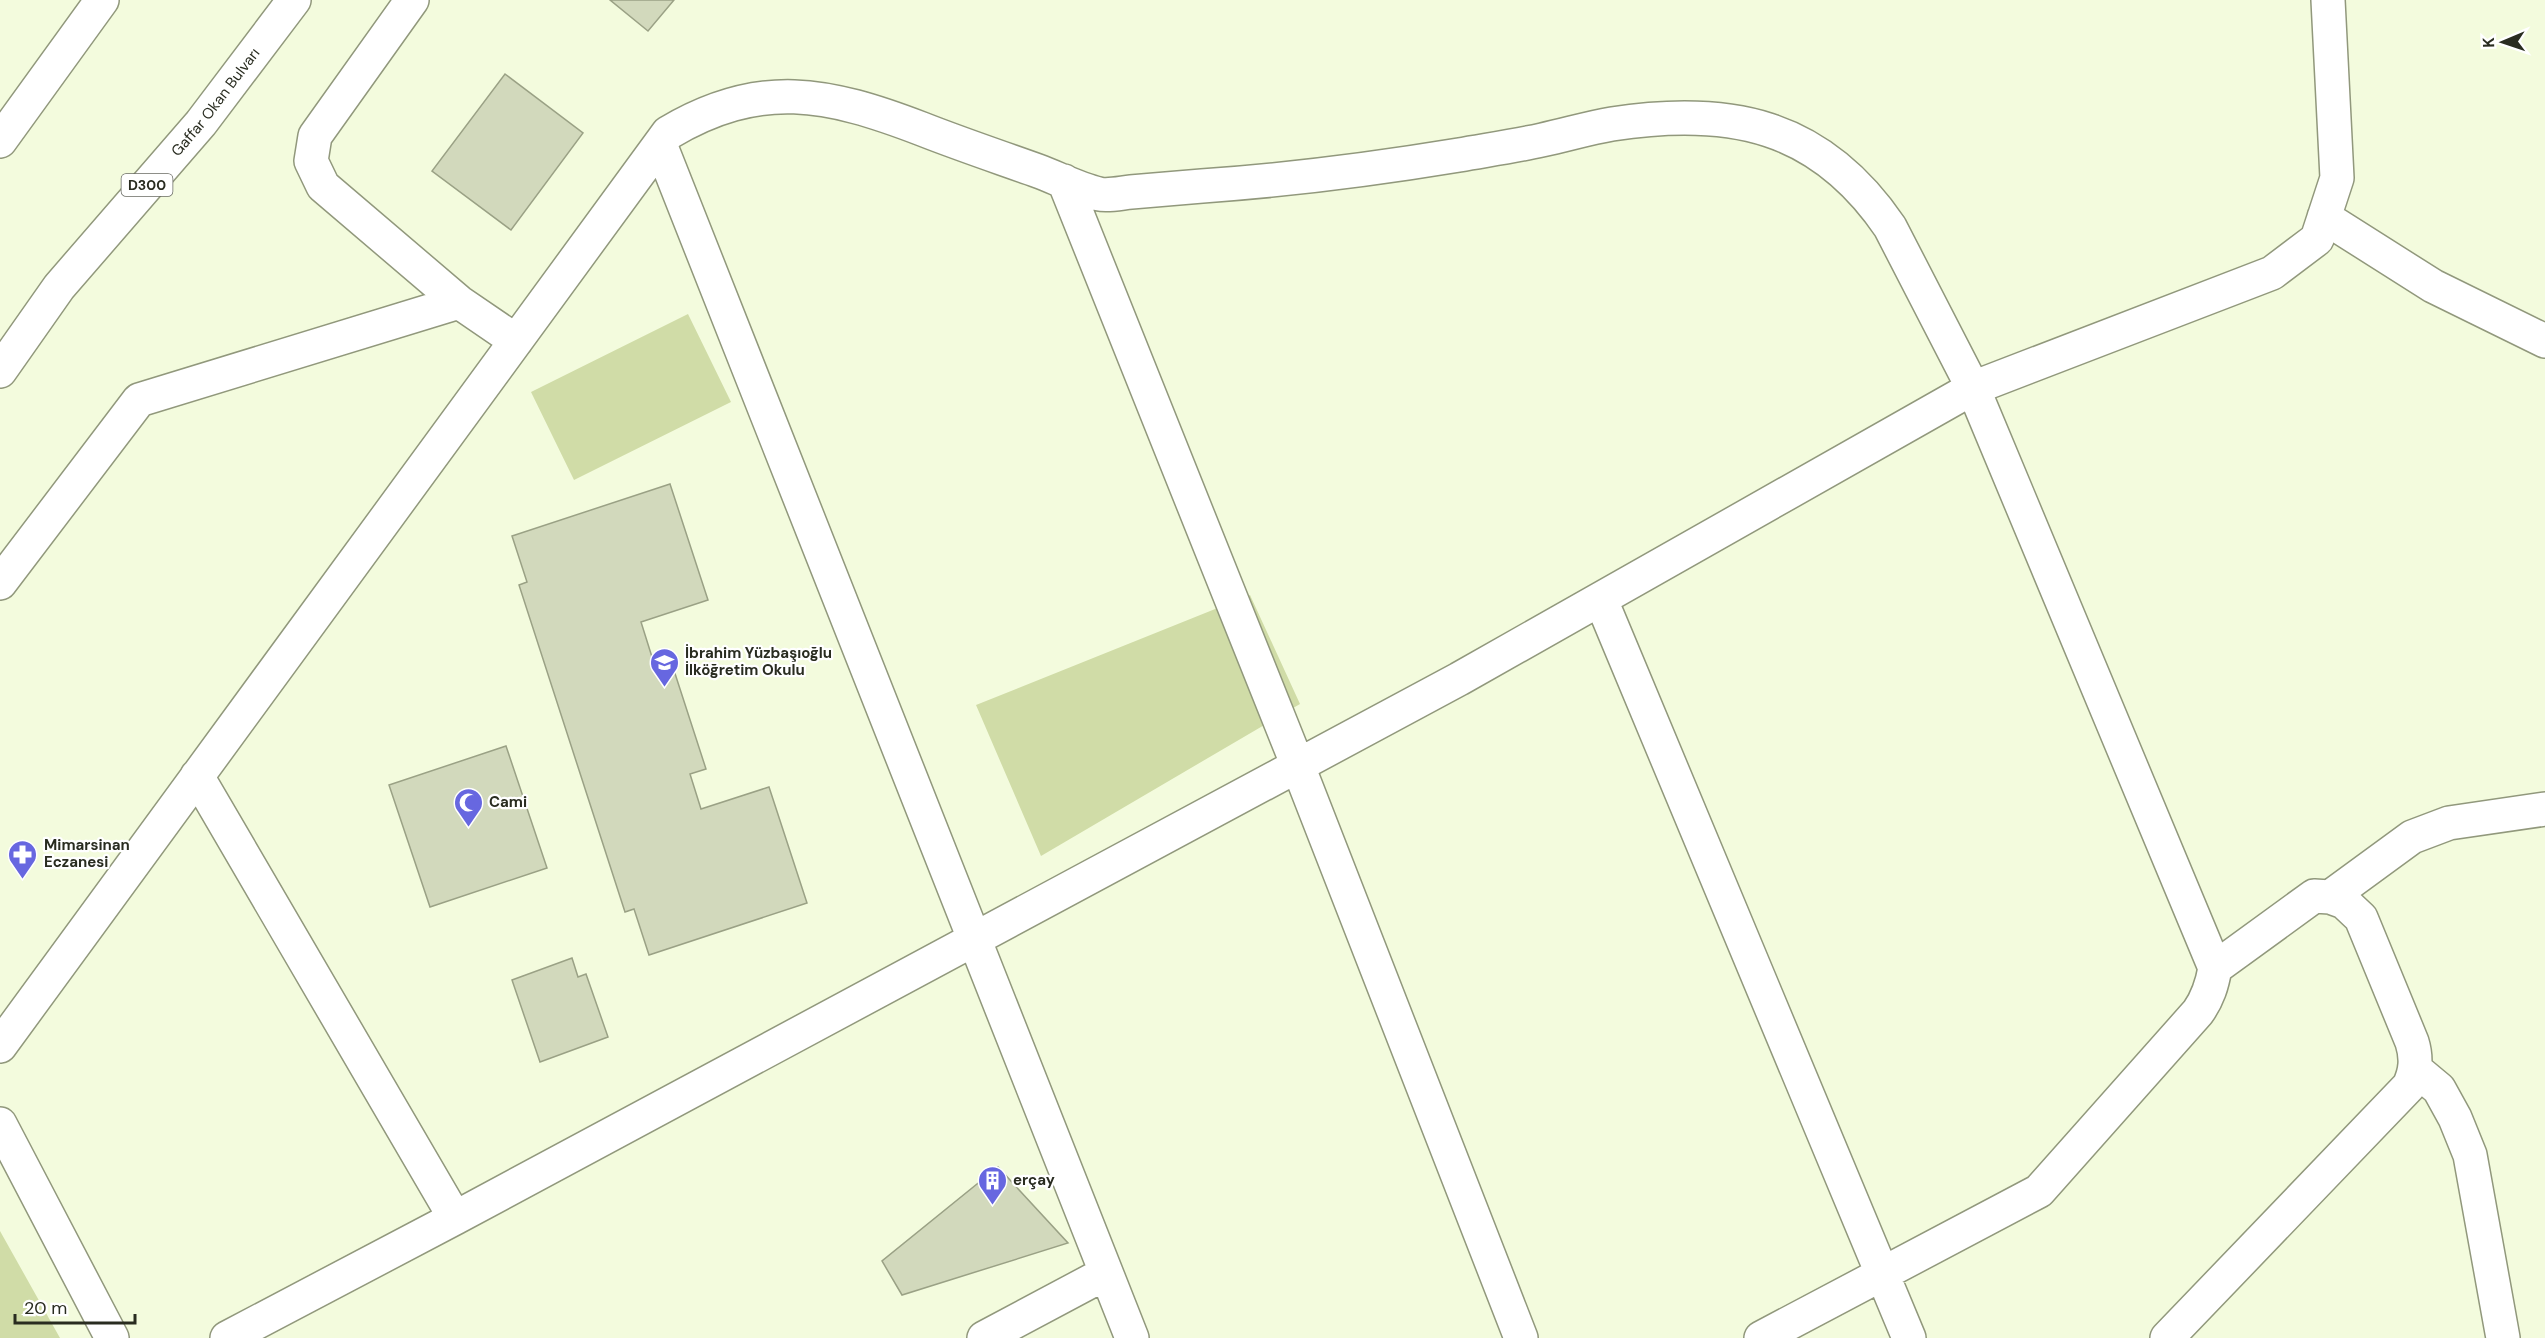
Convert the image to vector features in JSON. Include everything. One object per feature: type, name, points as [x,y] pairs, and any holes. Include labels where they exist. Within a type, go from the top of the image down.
[{"type":"main road","points":[[0,141],[102,0]]},
{"type":"main road","name":"Gaffar Okan Bulvarı","points":[[0,371],[59,287],[201,123],[294,0]]},
{"type":"main road","points":[[412,0],[315,136],[311,161],[323,186],[459,302],[516,341]]},
{"type":"main road","points":[[227,1338],[1298,766],[1601,600],[1973,388],[2272,273],[2317,239],[2337,178],[2328,0]]},
{"type":"main road","points":[[0,1046],[669,133],[714,110],[758,99],[797,96],[859,106],[1101,194],[1113,194],[1230,184],[1440,158],[1543,140],[1600,126],[1647,120],[1721,121],[1758,126],[1785,135],[1832,162],[1873,202],[1890,227],[1973,388],[2215,968],[2206,1001],[2198,1012],[2039,1191],[1761,1338]]},
{"type":"main road","points":[[660,144],[1132,1338]]},
{"type":"main road","points":[[1064,181],[1298,766],[1521,1338]]},
{"type":"main road","points":[[2324,217],[2433,286],[2545,340]]},
{"type":"main road","points":[[0,583],[139,400],[459,302]]},
{"type":"main road","points":[[1601,600],[1909,1338]]},
{"type":"main road","points":[[197,776],[455,1218]]},
{"type":"main road","points":[[2330,897],[2412,837],[2449,823],[2545,809]]},
{"type":"main road","points":[[2167,1338],[2409,1086],[2415,1069],[2416,1055],[2412,1042],[2361,918],[2344,902],[2330,897],[2314,896],[2215,968]]},
{"type":"main road","points":[[2415,1069],[2439,1089],[2455,1118],[2470,1155],[2503,1338]]},
{"type":"main road","points":[[0,1124],[112,1338]]},
{"type":"main road","points":[[984,1338],[1106,1272]]},
{"type":"green space","points":[[688,314],[731,402],[574,480],[531,392]]},
{"type":"green space","points":[[1250,595],[1300,704],[1041,856],[976,705]]},
{"type":"green space","points":[[0,1231],[60,1338],[0,1338]]},
{"type":"building","points":[[610,0],[674,0],[648,31]]},
{"type":"building","points":[[505,74],[583,133],[511,230],[432,171]]},
{"type":"building","points":[[670,484],[708,600],[641,622],[652,657],[668,652],[706,769],[690,774],[701,809],[769,787],[807,903],[649,955],[634,909],[625,912],[519,585],[527,582],[512,536]]},
{"type":"building","name":"Cami","points":[[506,746],[547,868],[430,907],[389,785]]},
{"type":"building","points":[[572,958],[578,977],[586,974],[608,1037],[540,1062],[512,980]]},
{"type":"building","name":"erçay","points":[[998,1167],[1068,1243],[902,1295],[882,1261]]},
{"type":"place","name":"İbrahim Yüzbaşıoğlu İlköğretim Okulu","points":[[664,688]]},
{"type":"place","name":"Cami","points":[[468,828]]},
{"type":"place","name":"Mimarsinan Eczanesi","points":[[23,880]]},
{"type":"place","name":"erçay","points":[[992,1206]]}]
